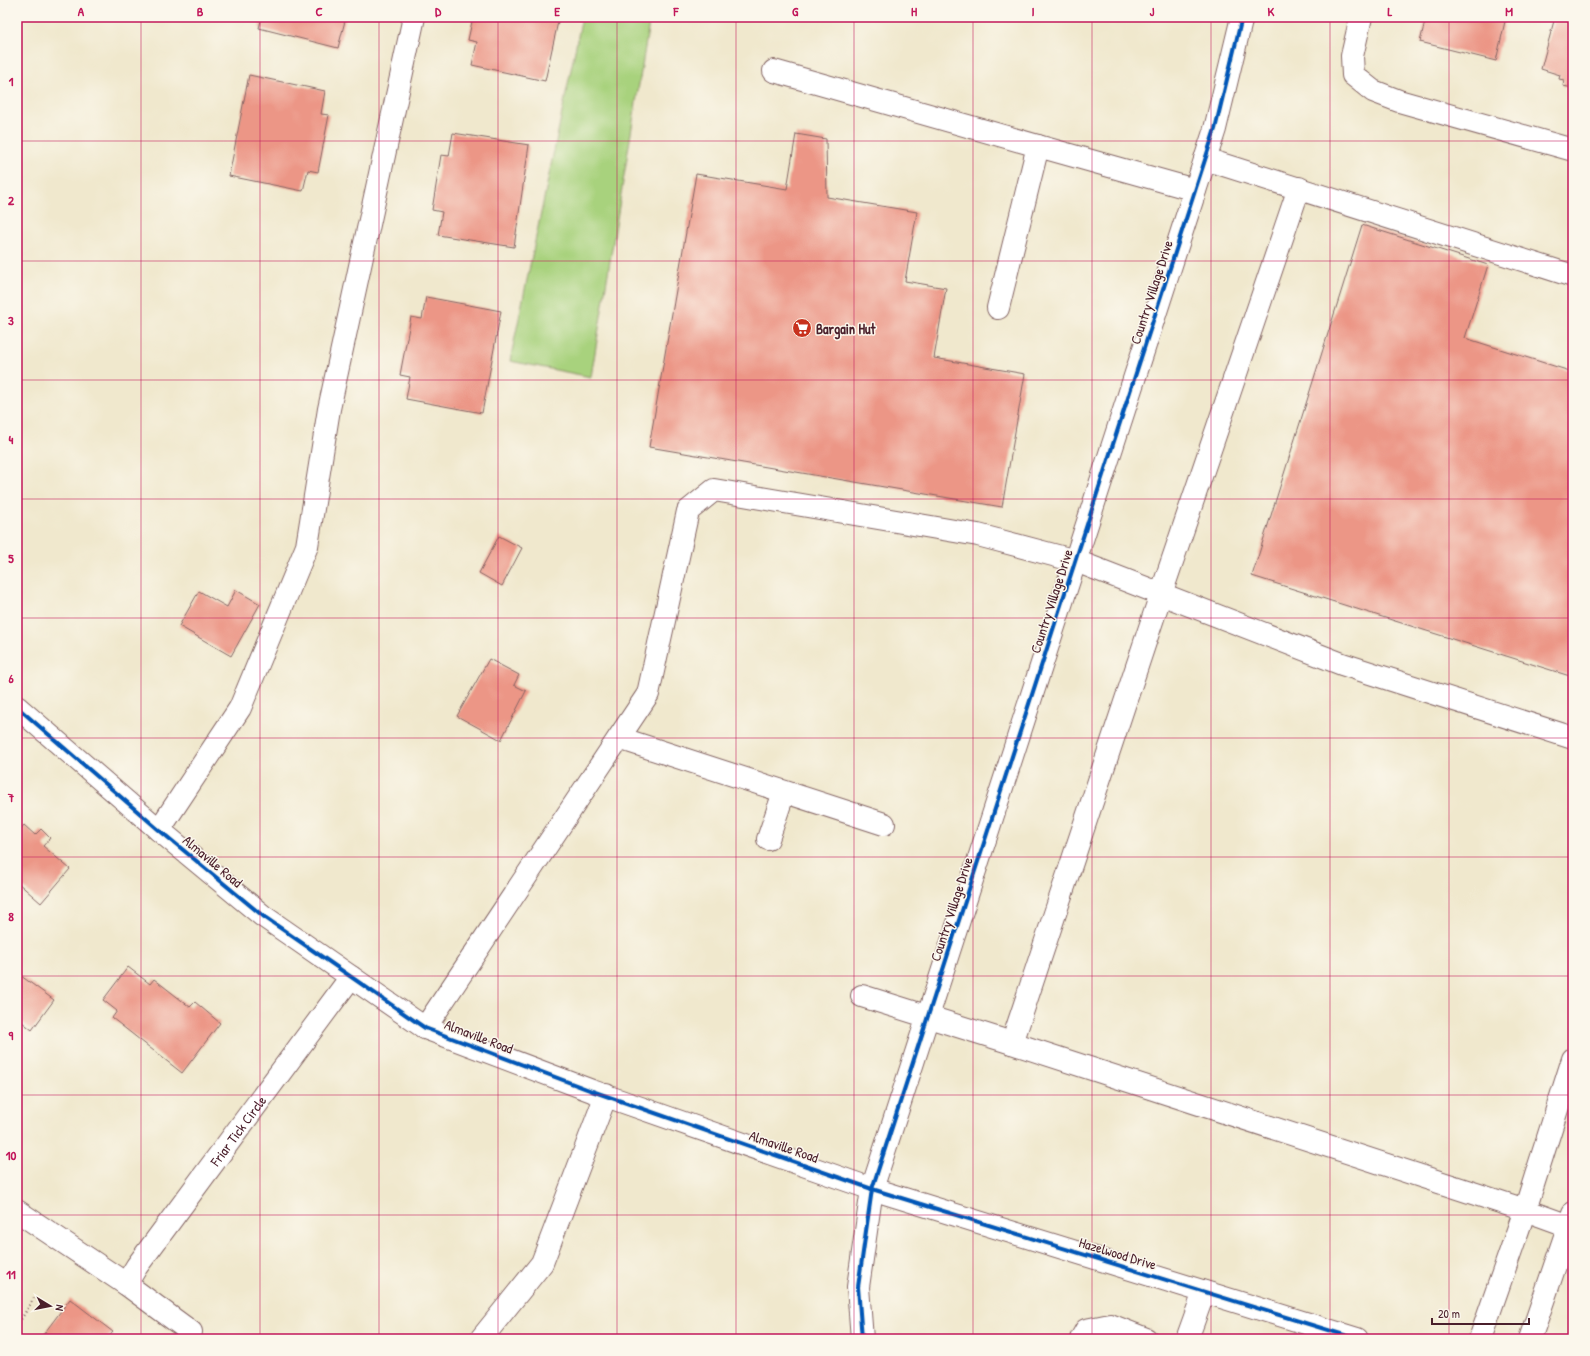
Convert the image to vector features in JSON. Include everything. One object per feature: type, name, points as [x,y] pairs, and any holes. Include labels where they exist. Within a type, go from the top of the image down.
[{"type":"street","points":[[159,830],[240,708],[307,546],[329,409],[414,17]]},
{"type":"street","name":"Country Village Drive","points":[[872,1189],[1215,129],[1242,17]]},
{"type":"street","points":[[1361,17],[1352,56],[1353,75],[1373,91],[1400,101],[1573,150]]},
{"type":"street","points":[[774,71],[1195,190]]},
{"type":"street","points":[[998,308],[1038,146]]},
{"type":"street","points":[[1205,158],[1573,276]]},
{"type":"street","points":[[1012,1042],[1161,594],[1299,188]]},
{"type":"street","points":[[425,1028],[648,694],[688,511],[714,490],[978,534],[1076,561],[1342,664],[1573,738]]},
{"type":"street","name":"Almaville Road","points":[[17,707],[159,830],[263,916],[425,1028],[606,1095],[872,1189]]},
{"type":"street","points":[[618,738],[884,824]]},
{"type":"street","points":[[768,839],[784,792]]},
{"type":"street","name":"Friar Tick Circle","points":[[126,1284],[142,1260],[351,977]]},
{"type":"street","points":[[862,996],[1012,1042],[1525,1210],[1571,1219],[1530,1339]]},
{"type":"street","points":[[1480,1339],[1525,1210],[1573,1059]]},
{"type":"street","points":[[481,1339],[542,1263],[606,1095]]},
{"type":"street","points":[[862,1339],[858,1287],[872,1189]]},
{"type":"street","name":"Hazelwood Drive","points":[[872,1189],[1204,1292],[1334,1336],[1357,1339]]},
{"type":"street","points":[[17,1210],[126,1284],[191,1332],[186,1339]]},
{"type":"street","points":[[1187,1339],[1204,1292]]},
{"type":"street","points":[[1081,1339],[1086,1330],[1110,1326],[1146,1339]]},
{"type":"path","points":[[17,1326],[34,1298]]},
{"type":"green space","points":[[582,17],[650,17],[591,377],[510,361]]},
{"type":"building","points":[[262,17],[346,17],[338,48],[259,28]]},
{"type":"building","points":[[473,17],[559,17],[545,81],[472,65],[477,42],[468,40]]},
{"type":"building","points":[[1426,17],[1506,17],[1496,61],[1420,42]]},
{"type":"building","points":[[1555,17],[1573,17],[1573,88],[1563,86],[1564,80],[1559,79],[1560,75],[1541,69]]},
{"type":"building","points":[[249,75],[325,91],[321,114],[329,115],[318,172],[308,170],[303,191],[229,176]]},
{"type":"building","points":[[453,133],[529,145],[514,247],[438,235],[442,212],[432,210],[441,155],[449,156]]},
{"type":"building","points":[[796,134],[826,139],[827,197],[917,212],[905,281],[946,288],[934,358],[1025,374],[1002,507],[649,447],[696,174],[787,189]]},
{"type":"building","points":[[1362,225],[1488,265],[1465,338],[1573,372],[1573,677],[1252,576]]},
{"type":"building","points":[[426,297],[501,311],[482,413],[406,399],[410,377],[400,375],[411,317],[422,319]]},
{"type":"building","points":[[499,536],[522,548],[502,586],[479,573]]},
{"type":"building","points":[[236,590],[260,604],[231,656],[179,626],[199,591],[227,607]]},
{"type":"building","points":[[489,659],[519,675],[514,685],[526,691],[501,740],[457,716]]},
{"type":"building","points":[[24,825],[35,835],[41,829],[50,838],[43,846],[70,869],[41,903],[17,882],[17,863],[21,859],[17,856],[17,833]]},
{"type":"building","points":[[128,967],[150,984],[154,979],[190,1007],[195,1002],[220,1023],[182,1073],[112,1018],[117,1011],[103,1000]]},
{"type":"building","points":[[17,973],[54,1000],[32,1030],[17,1018]]},
{"type":"building","points":[[70,1299],[113,1332],[107,1339],[40,1339]]},
{"type":"cycle path","points":[[862,1339],[858,1287],[872,1189],[1215,129],[1242,17]]},
{"type":"cycle path","points":[[17,707],[159,830],[263,916],[425,1028],[592,1091],[872,1189],[1357,1339]]},
{"type":"place","name":"Bargain Hut","points":[[802,328]]}]
